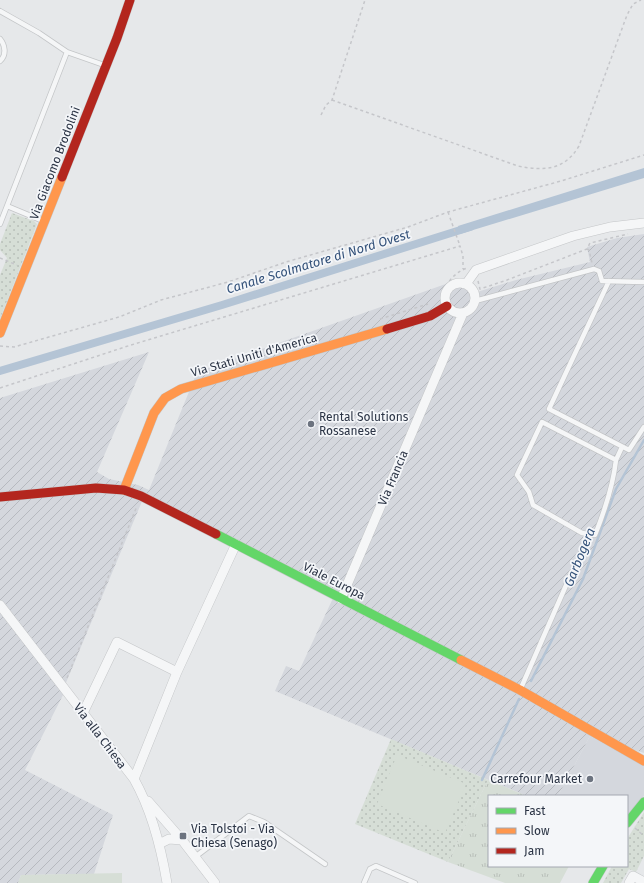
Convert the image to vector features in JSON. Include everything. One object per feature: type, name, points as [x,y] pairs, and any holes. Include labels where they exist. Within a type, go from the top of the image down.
[{"type":"street","name":"Via Giacomo Brodolini","points":[[0,333],[106,66],[130,0]]},
{"type":"street","points":[[466,284],[476,270],[573,236],[610,228],[644,223]]},
{"type":"street","points":[[457,284],[466,284],[474,291],[475,301],[471,309],[463,314],[454,312],[447,306],[445,297],[449,288],[457,284]]},
{"type":"street","name":"Via Stati Uniti d'America","points":[[124,490],[154,413],[160,402],[170,394],[181,389],[276,360],[430,316],[447,306]]},
{"type":"street","name":"Via Francia","points":[[341,599],[463,314]]},
{"type":"street","name":"Viale Europa","points":[[0,497],[96,488],[124,490],[141,496],[520,690],[642,759]]},
{"type":"street","points":[[134,779],[177,672],[236,544]]},
{"type":"street","name":"Via alla Chiesa","points":[[0,606],[134,779],[151,816],[159,844],[167,883]]},
{"type":"street","points":[[83,713],[116,642],[177,672]]},
{"type":"street","points":[[143,796],[182,840],[215,883]]},
{"type":"street","points":[[628,822],[644,802]]},
{"type":"street","points":[[159,844],[169,839],[182,840]]},
{"type":"street","points":[[593,883],[602,867]]},
{"type":"street","points":[[629,883],[633,876],[644,882]]},
{"type":"lane","points":[[0,10],[68,52],[106,66]]},
{"type":"lane","points":[[0,39],[5,49],[3,59],[0,61]]},
{"type":"lane","points":[[0,224],[68,52]]},
{"type":"lane","points":[[7,206],[44,221]]},
{"type":"lane","points":[[475,301],[596,270],[602,281],[644,282]]},
{"type":"lane","points":[[608,281],[549,409],[629,450],[644,427]]},
{"type":"lane","points":[[616,460],[542,422],[516,475],[529,492],[533,505],[582,532],[595,535],[613,480],[616,460],[622,447]]},
{"type":"lane","points":[[520,690],[571,574]]},
{"type":"lane","points":[[195,858],[250,816],[264,822],[324,864]]},
{"type":"lane","points":[[364,883],[370,869],[376,866],[415,883]]},
{"type":"path","points":[[321,115],[326,106],[332,100],[365,0]]},
{"type":"path","points":[[332,100],[518,166],[542,169],[555,166],[566,162],[573,156],[579,146],[627,14],[633,4],[641,0]]},
{"type":"path","points":[[0,346],[14,347],[119,317],[161,300],[228,282],[286,262],[408,227],[448,212],[561,181],[644,155]]},
{"type":"path","points":[[448,212],[463,256],[463,269]]},
{"type":"path","points":[[0,388],[131,345],[460,246]]},
{"type":"path","points":[[587,249],[589,250],[596,270]]},
{"type":"path","points":[[0,258],[26,268]]},
{"type":"path","points":[[63,687],[141,496]]},
{"type":"shaded area","points":[[644,234],[644,753],[590,736],[559,795],[525,795],[275,691],[286,666],[299,671],[334,596],[143,499],[65,685],[63,695],[25,770],[113,815],[94,874],[21,875],[18,883],[0,883],[0,398],[149,352],[97,472],[109,479],[138,485],[149,490],[197,372],[457,280],[470,290],[477,292],[516,280],[590,262],[587,247],[617,238]]},
{"type":"shaded area","points":[[590,736],[644,766],[644,796],[628,817],[628,795],[559,795]]},
{"type":"green space","points":[[12,213],[34,221],[37,224],[0,319],[0,275],[7,258],[0,250],[0,244]]},
{"type":"green space","points":[[391,739],[488,780],[448,862],[355,824]]},
{"type":"green space","points":[[397,755],[466,784],[445,833],[377,804]]},
{"type":"green space","points":[[488,780],[525,795],[488,795],[488,867],[568,867],[560,883],[505,883],[448,862]]},
{"type":"green space","points":[[644,812],[644,856],[636,872],[629,869],[621,883],[603,883],[611,867],[628,867],[628,837]]},
{"type":"green space","points":[[122,873],[122,883],[18,883],[21,875]]},
{"type":"water","points":[[644,168],[644,178],[460,234],[458,226]]},
{"type":"waterway","name":"Canale Scolmatore di Nord Ovest","points":[[0,371],[222,305],[470,227]]},
{"type":"waterway","name":"Garbogera","points":[[531,681],[583,579],[616,489],[644,440]]},
{"type":"waterway","name":"Garbogera","points":[[482,780],[519,699]]},
{"type":"traffic: fast","points":[[216,534],[461,660]]},
{"type":"traffic: fast","points":[[628,822],[644,802]]},
{"type":"traffic: fast","points":[[593,883],[602,867]]},
{"type":"traffic: slow","points":[[0,333],[62,177]]},
{"type":"traffic: slow","points":[[124,490],[154,413],[165,398],[181,389],[387,329]]},
{"type":"traffic: slow","points":[[461,660],[520,690],[644,761]]},
{"type":"traffic: jam","points":[[62,177],[117,38],[130,0]]},
{"type":"traffic: jam","points":[[387,329],[430,316],[447,306]]},
{"type":"traffic: jam","points":[[0,497],[96,488],[124,490],[141,496],[216,534]]},
{"type":"place","name":"Rental Solutions Rossanese","points":[[311,424]]},
{"type":"place","name":"Carrefour Market","points":[[590,779]]},
{"type":"place","name":"Via Tolstoi - Via Chiesa (Senago)","points":[[183,836]]}]
